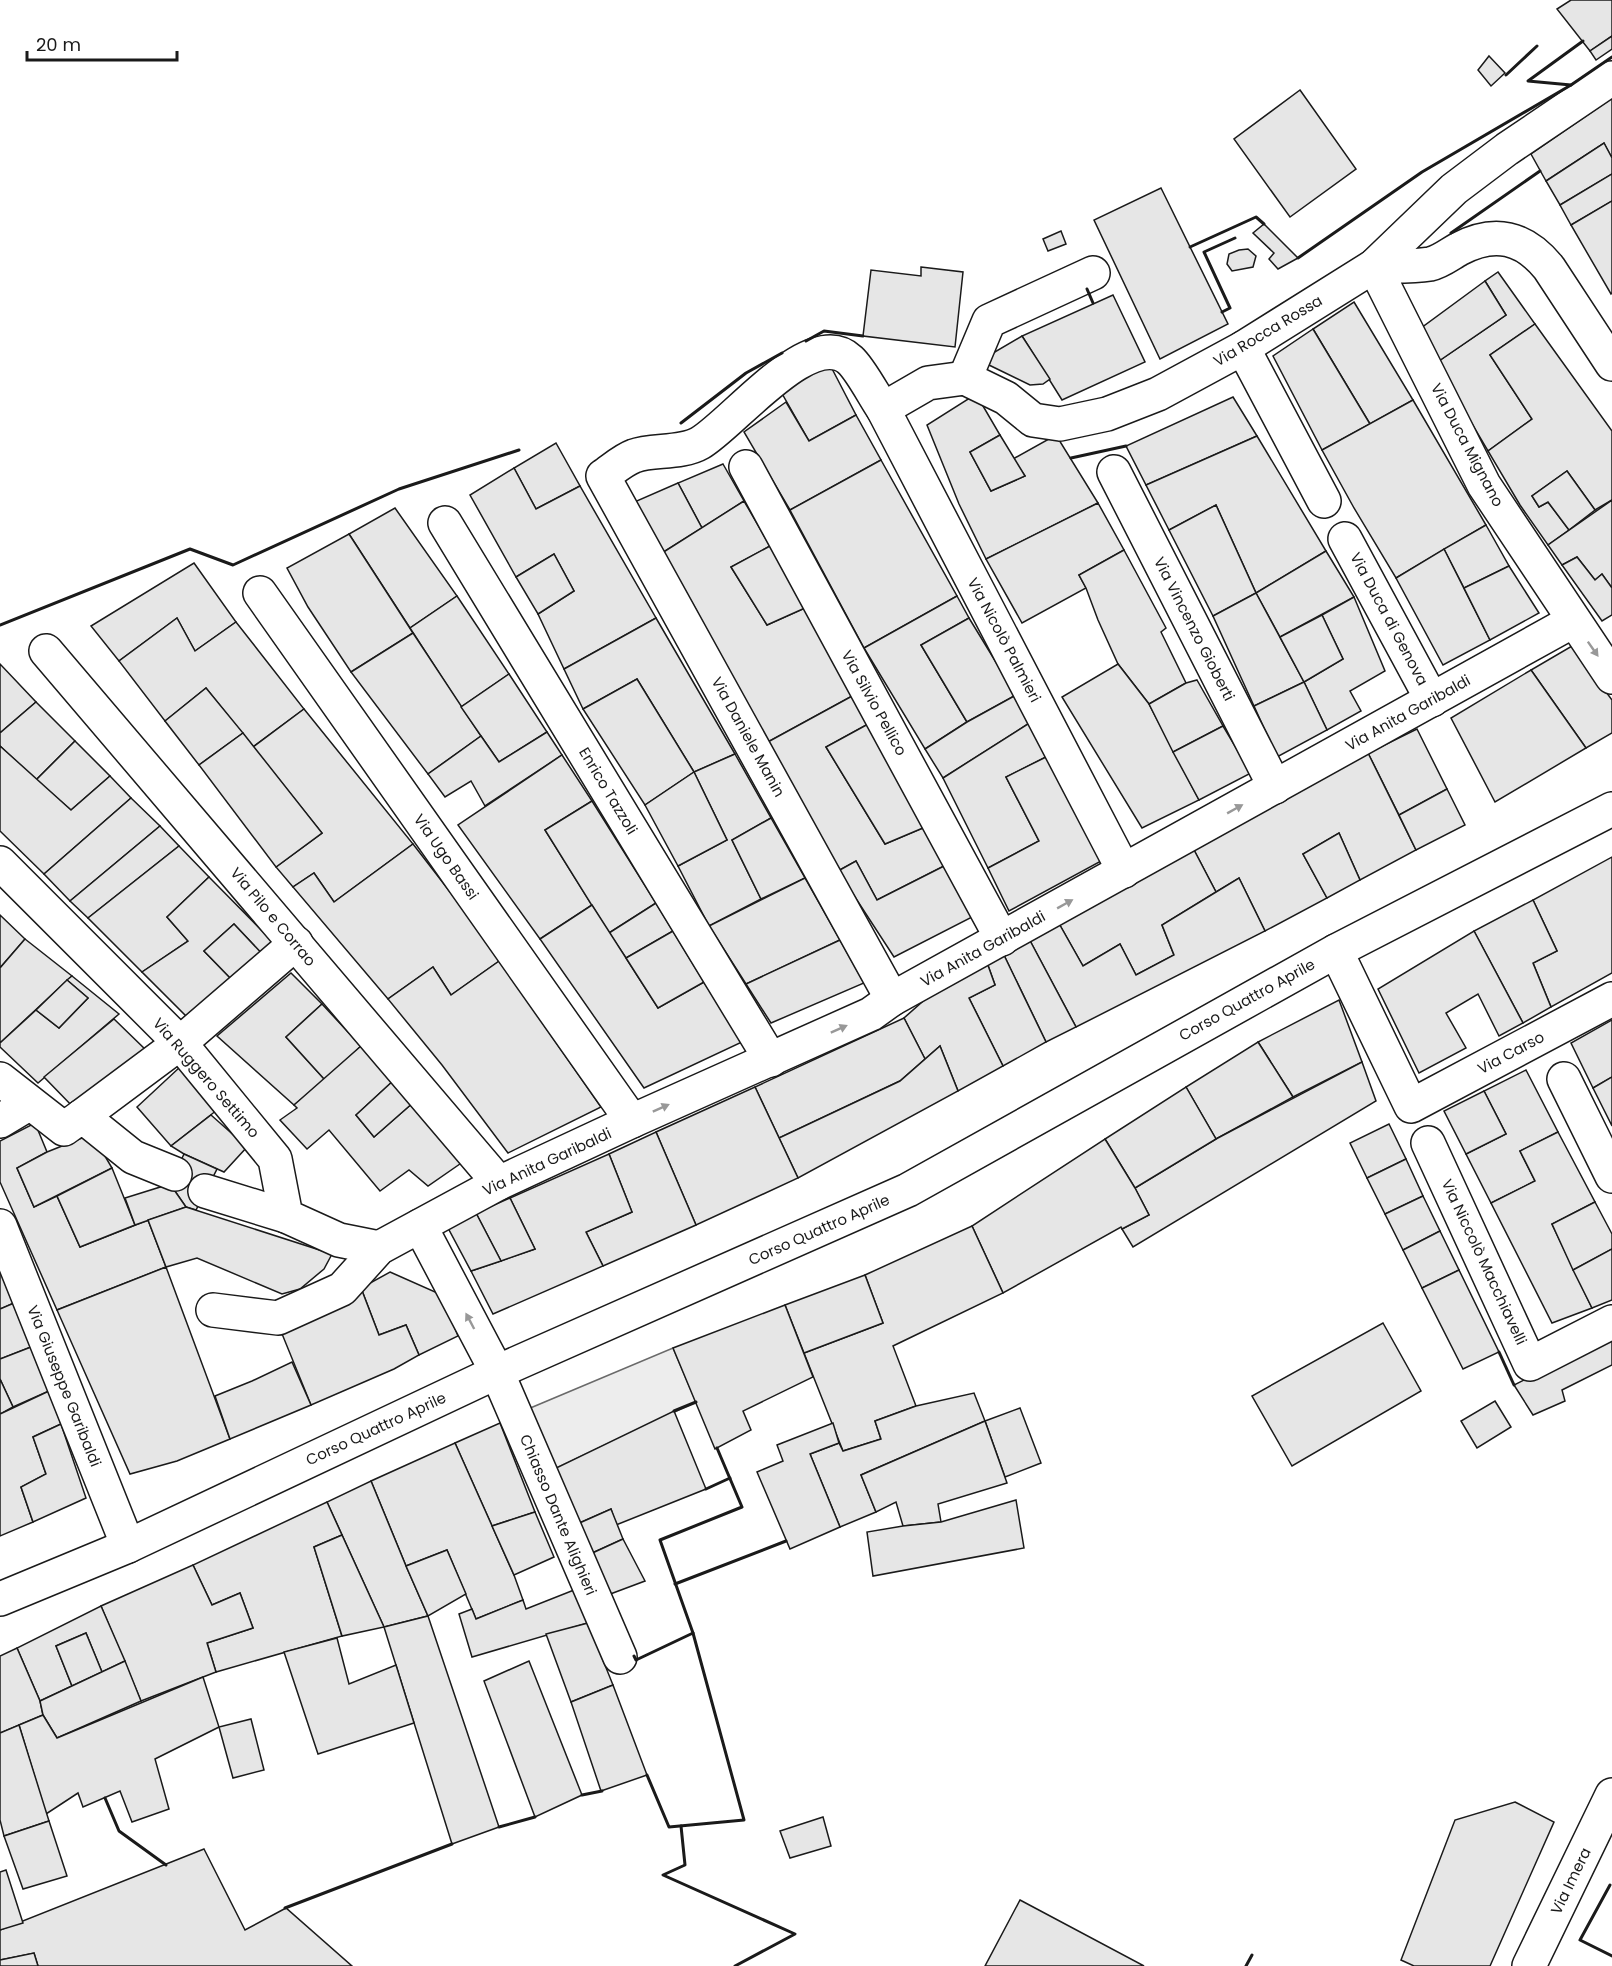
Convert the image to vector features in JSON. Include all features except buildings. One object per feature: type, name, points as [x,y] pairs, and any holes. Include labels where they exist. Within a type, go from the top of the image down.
[{"type":"street","name":"Via Rocca Rossa","points":[[964,378],[1006,398],[1033,420],[1060,424],[1107,414],[1158,394],[1243,348],[1374,266],[1454,189],[1507,149],[1612,78]]},
{"type":"street","points":[[1374,266],[1432,264],[1475,241],[1491,238],[1509,239],[1525,245],[1539,255],[1549,268],[1612,364]]},
{"type":"street","name":"Via Duca Mignano","points":[[1374,266],[1484,485],[1612,677]]},
{"type":"street","points":[[883,409],[928,383],[964,378],[989,321],[1093,273]]},
{"type":"street","points":[[1243,348],[1324,501]]},
{"type":"street","name":"Via Nicolò Palmieri","points":[[603,476],[634,456],[698,444],[724,426],[774,377],[813,355],[827,351],[841,354],[850,360],[883,409],[1124,871]]},
{"type":"street","name":"Via Silvio Pellico","points":[[746,467],[1002,939]]},
{"type":"street","name":"Via Vincenzo Gioberti","points":[[1114,471],[1275,787]]},
{"type":"street","name":"Via Daniele Manin","points":[[603,476],[892,999]]},
{"type":"street","name":"Enrico Tazzoli","points":[[445,523],[771,1060]]},
{"type":"street","name":"Via Duca di Genova","points":[[1345,539],[1432,700]]},
{"type":"street","name":"Via Ugo Bassi","points":[[260,592],[632,1121]]},
{"type":"street","name":"Via Anita Garibaldi","points":[[213,1310],[278,1318],[342,1289],[379,1248],[499,1183],[872,1014],[892,999],[1574,621]]},
{"type":"street","name":"Via Pilo e Corrao","points":[[46,651],[499,1183]]},
{"type":"street","name":"Corso Quattro Aprile","points":[[0,1599],[128,1546],[497,1372],[908,1190],[1336,951],[1612,809]]},
{"type":"street","name":"Via Ruggero Settimo","points":[[0,863],[180,1043],[275,1159],[286,1216]]},
{"type":"street","points":[[0,1079],[64,1129],[180,1043],[296,943]]},
{"type":"street","name":"Via Carso","points":[[1336,951],[1411,1106],[1612,999]]},
{"type":"street","points":[[1564,1079],[1612,1176]]},
{"type":"street","points":[[0,1121],[30,1103]]},
{"type":"street","points":[[82,1116],[133,1157],[175,1174]]},
{"type":"street","name":"Via Niccolò Macchiavelli","points":[[1428,1143],[1530,1364],[1612,1322]]},
{"type":"street","points":[[206,1191],[286,1216],[339,1240],[379,1248]]},
{"type":"street","name":"Via Giuseppe Garibaldi","points":[[0,1226],[128,1546]]},
{"type":"street","points":[[420,1226],[497,1372]]},
{"type":"street","name":"Chiasso Dante Alighieri","points":[[497,1372],[620,1657]]},
{"type":"street","name":"Via Imera","points":[[1538,1963],[1612,1795]]},
{"type":"shaded area","points":[[673,1348],[696,1402],[552,1470],[528,1409]]},
{"type":"wall","points":[[1571,85],[1528,81],[1583,41]]},
{"type":"wall","points":[[1506,75],[1537,46]]},
{"type":"wall","points":[[1298,258],[1422,172],[1571,85],[1612,57]]},
{"type":"wall","points":[[1451,233],[1540,171]]},
{"type":"wall","points":[[1190,247],[1256,217],[1264,224]]},
{"type":"wall","points":[[1222,312],[1230,308],[1204,252],[1235,238]]},
{"type":"wall","points":[[1087,289],[1093,303]]},
{"type":"wall","points":[[806,341],[824,331],[863,336]]},
{"type":"wall","points":[[681,423],[746,373],[782,353]]},
{"type":"wall","points":[[1071,458],[1126,446]]},
{"type":"wall","points":[[0,625],[190,549],[233,565],[399,489],[519,450]]},
{"type":"wall","points":[[1499,1352],[1514,1385]]},
{"type":"wall","points":[[674,1411],[696,1402]]},
{"type":"wall","points":[[634,1656],[636,1660],[693,1633],[660,1540],[742,1507],[717,1448]]},
{"type":"wall","points":[[706,1489],[730,1478]]},
{"type":"wall","points":[[675,1584],[786,1541]]},
{"type":"wall","points":[[647,1775],[669,1827],[744,1820],[693,1633]]},
{"type":"wall","points":[[582,1795],[602,1791]]},
{"type":"wall","points":[[105,1798],[119,1831],[166,1865]]},
{"type":"wall","points":[[499,1827],[535,1817]]},
{"type":"wall","points":[[681,1826],[685,1865],[663,1875],[795,1934],[735,1966]]},
{"type":"wall","points":[[285,1908],[452,1844]]},
{"type":"wall","points":[[1610,1885],[1580,1940],[1612,1956]]},
{"type":"wall","points":[[1246,1966],[1252,1955]]}]
